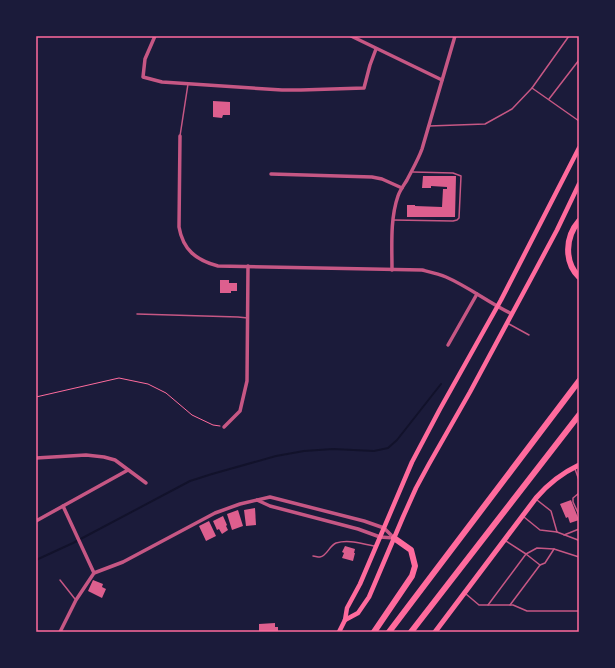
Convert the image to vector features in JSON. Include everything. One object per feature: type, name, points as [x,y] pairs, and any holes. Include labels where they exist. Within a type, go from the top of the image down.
[{"type":"highway","points":[[579,221],[570,238],[568,251],[570,264],[574,272],[579,277]]},
{"type":"highway","points":[[389,632],[579,381]]},
{"type":"highway","points":[[411,632],[579,414]]},
{"type":"highway","points":[[374,632],[412,576],[415,566],[411,550],[394,538]]},
{"type":"main road","points":[[339,632],[345,620],[347,608],[360,584],[412,462],[497,307],[579,148]]},
{"type":"main road","points":[[345,620],[358,613],[369,597],[403,517],[429,464],[470,392],[557,230],[579,184]]},
{"type":"main road","points":[[435,632],[544,488],[576,466]]},
{"type":"street","points":[[155,36],[145,60],[143,77],[162,82],[188,84],[301,90],[364,88],[376,49]]},
{"type":"street","points":[[351,36],[442,80]]},
{"type":"street","points":[[392,270],[393,220],[397,199],[422,149],[455,36]]},
{"type":"street","points":[[180,136],[179,227],[184,243],[193,255],[201,260],[218,266],[422,270],[446,277],[497,307],[512,314]]},
{"type":"street","points":[[271,174],[372,177],[382,179],[402,188]]},
{"type":"street","points":[[224,427],[240,411],[247,381],[248,266]]},
{"type":"street","points":[[448,345],[477,294]]},
{"type":"street","points":[[36,458],[86,455],[104,457],[115,460],[146,483]]},
{"type":"street","points":[[36,522],[128,470]]},
{"type":"street","points":[[60,632],[76,600],[94,573],[123,562],[215,513],[240,504],[270,497],[364,521],[384,528],[394,538]]},
{"type":"street","points":[[256,500],[270,506],[358,529],[380,537],[394,538]]},
{"type":"street","points":[[63,506],[94,573]]},
{"type":"lane","points":[[429,126],[485,124],[512,109],[532,88],[569,36]]},
{"type":"lane","points":[[549,99],[579,60]]},
{"type":"lane","points":[[180,136],[188,84]]},
{"type":"lane","points":[[532,88],[579,121]]},
{"type":"lane","points":[[393,220],[453,221],[459,218],[461,176],[453,173],[411,172]]},
{"type":"lane","points":[[137,314],[248,318]]},
{"type":"lane","points":[[507,323],[529,335]]},
{"type":"lane","points":[[576,466],[579,480]]},
{"type":"lane","points":[[579,493],[573,498],[579,515]]},
{"type":"lane","points":[[536,498],[551,511],[557,532]]},
{"type":"lane","points":[[522,516],[540,530],[557,532],[579,540]]},
{"type":"lane","points":[[564,535],[579,529]]},
{"type":"lane","points":[[505,540],[540,565]]},
{"type":"lane","points":[[313,556],[320,557],[325,554],[330,547],[337,543],[350,541],[376,547]]},
{"type":"lane","points":[[488,605],[526,554],[537,548],[554,549],[579,556]]},
{"type":"lane","points":[[510,605],[540,565],[545,563],[554,549]]},
{"type":"lane","points":[[60,580],[76,600]]},
{"type":"lane","points":[[464,593],[479,605],[513,605],[527,611],[579,611]]},
{"type":"path","points":[[36,397],[119,378],[148,384],[166,393],[192,415],[224,427]]},
{"type":"building","points":[[213,101],[230,102],[230,115],[223,115],[222,118],[213,117]]},
{"type":"building","points":[[423,176],[456,176],[455,217],[407,217],[407,205],[442,207],[443,189],[447,189],[447,187],[431,186],[431,188],[422,188]]},
{"type":"building","points":[[220,280],[229,280],[229,283],[237,283],[237,291],[231,291],[231,293],[220,293]]},
{"type":"building","points":[[571,500],[579,520],[570,523],[568,517],[566,518],[560,504]]},
{"type":"building","points":[[255,508],[256,525],[246,526],[244,510]]},
{"type":"building","points":[[238,510],[243,526],[232,530],[227,514]]},
{"type":"building","points":[[223,516],[228,530],[222,534],[219,529],[217,530],[213,521]]},
{"type":"building","points":[[209,521],[216,536],[206,541],[199,526]]},
{"type":"building","points":[[345,546],[355,549],[353,561],[342,558],[344,553],[342,552]]},
{"type":"building","points":[[93,580],[103,584],[102,587],[106,589],[102,598],[88,591]]},
{"type":"building","points":[[275,623],[275,627],[278,627],[278,631],[259,631],[259,624]]},
{"type":"waterway","points":[[36,560],[73,543],[190,481],[276,456],[304,451],[333,449],[374,451],[388,448],[397,440],[441,384]]}]
